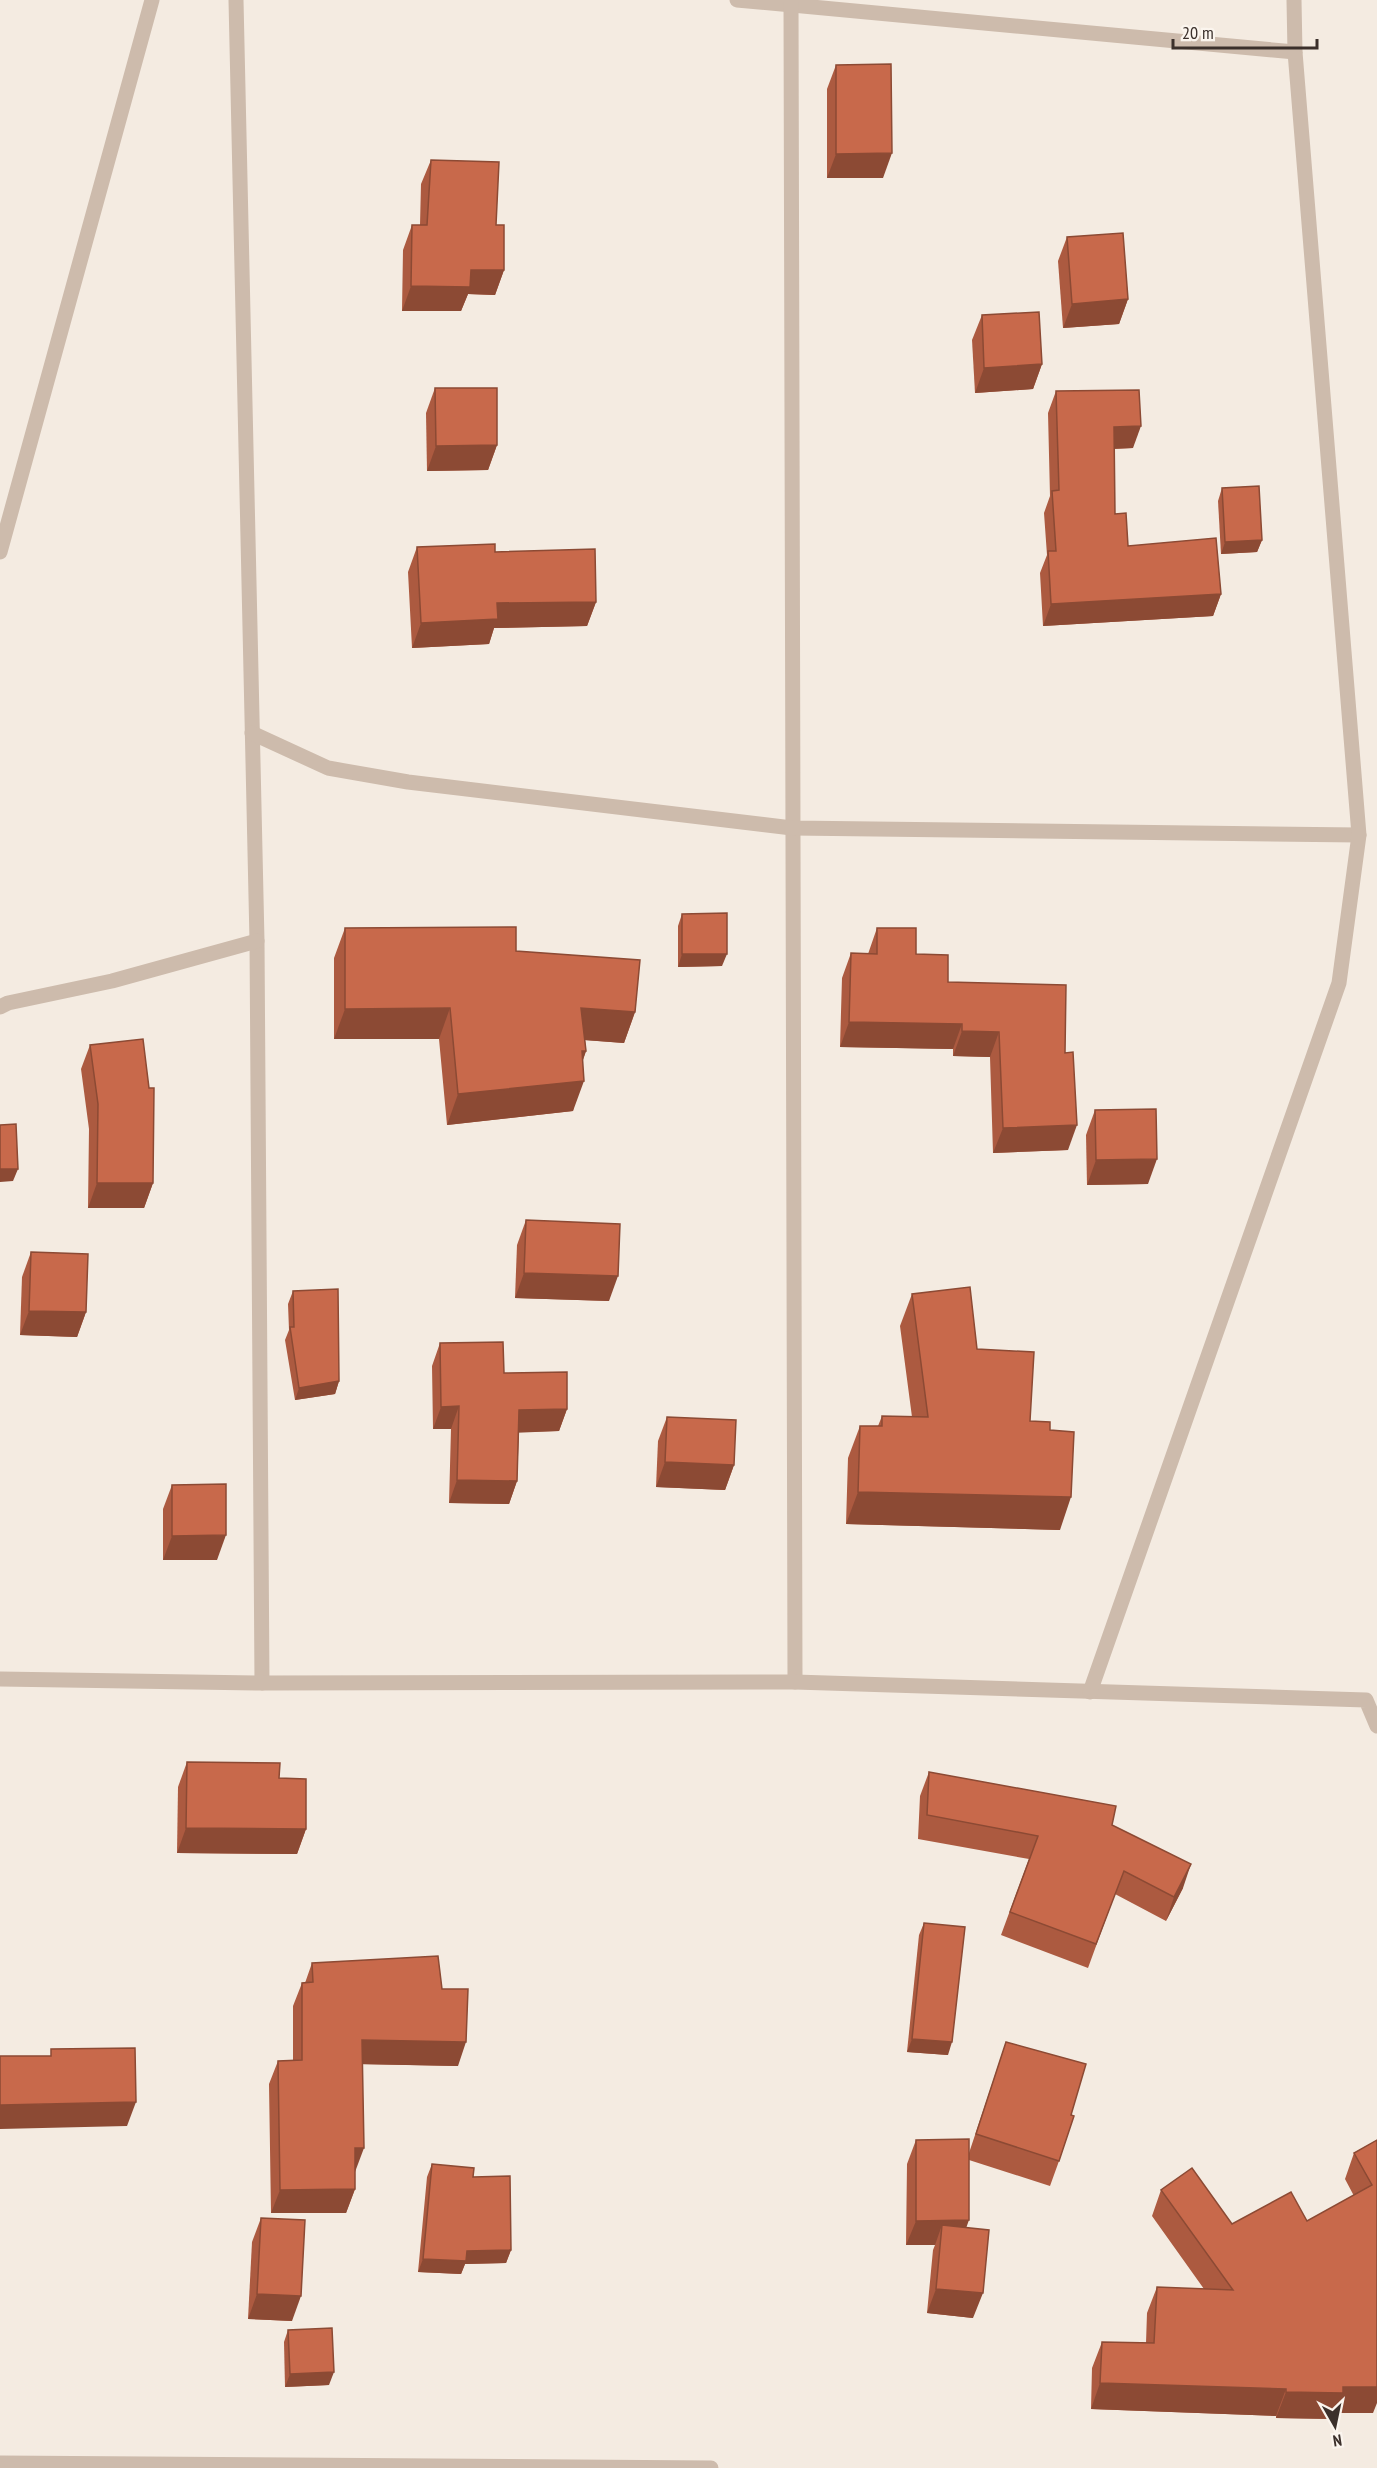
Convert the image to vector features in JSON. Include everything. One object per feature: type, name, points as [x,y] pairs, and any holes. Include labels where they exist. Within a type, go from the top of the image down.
[{"type":"street","points":[[0,552],[152,0]]},
{"type":"street","points":[[236,0],[257,941],[262,1683]]},
{"type":"street","points":[[737,0],[791,2],[1295,52]]},
{"type":"street","points":[[1090,1692],[1339,983],[1359,835],[1295,52],[1294,0]]},
{"type":"street","points":[[791,2],[795,1682]]},
{"type":"street","points":[[252,733],[328,768],[408,782],[792,828],[1359,835]]},
{"type":"street","points":[[0,1007],[8,1003],[112,981],[257,941]]},
{"type":"street","points":[[0,1680],[262,1683],[795,1682],[1366,1700],[1377,1726]]},
{"type":"street","points":[[0,2463],[711,2468]]},
{"type":"building","points":[[891,64],[892,153],[836,154],[836,65]]},
{"type":"building","points":[[431,160],[499,162],[496,225],[504,225],[504,270],[471,270],[470,287],[411,286],[412,225],[427,225]]},
{"type":"building","points":[[1123,233],[1128,299],[1072,304],[1067,237]]},
{"type":"building","points":[[1039,312],[1042,364],[984,368],[982,315]]},
{"type":"building","points":[[435,388],[497,388],[497,445],[436,446]]},
{"type":"building","points":[[1139,390],[1141,426],[1114,427],[1115,514],[1126,513],[1128,546],[1216,538],[1221,594],[1051,604],[1048,551],[1056,551],[1052,491],[1059,490],[1056,391]]},
{"type":"building","points":[[1259,486],[1262,540],[1225,542],[1222,488]]},
{"type":"building","points":[[495,544],[495,552],[595,549],[596,602],[497,603],[498,619],[421,623],[417,547]]},
{"type":"building","points":[[727,913],[727,954],[682,954],[682,914]]},
{"type":"building","points":[[516,927],[516,951],[640,960],[635,1012],[581,1008],[586,1051],[582,1051],[584,1081],[458,1094],[450,1008],[345,1009],[345,928]]},
{"type":"building","points":[[877,928],[916,928],[916,954],[948,955],[948,982],[1066,985],[1065,1053],[1073,1052],[1077,1125],[1003,1128],[999,1032],[962,1031],[962,1024],[849,1022],[851,953],[877,954]]},
{"type":"building","points":[[143,1039],[149,1088],[154,1088],[153,1183],[97,1183],[98,1104],[90,1045]]},
{"type":"building","points":[[1156,1109],[1157,1159],[1096,1160],[1095,1110]]},
{"type":"building","points":[[16,1124],[18,1169],[0,1169],[0,1125]]},
{"type":"building","points":[[526,1220],[620,1224],[618,1276],[524,1273]]},
{"type":"building","points":[[31,1252],[88,1254],[86,1312],[29,1311]]},
{"type":"building","points":[[970,1287],[977,1349],[1034,1352],[1030,1421],[1050,1422],[1050,1430],[1074,1432],[1071,1497],[858,1492],[860,1426],[882,1426],[882,1416],[928,1417],[912,1294]]},
{"type":"building","points":[[338,1289],[339,1381],[299,1388],[290,1327],[294,1327],[293,1291]]},
{"type":"building","points":[[503,1342],[504,1373],[567,1372],[567,1409],[519,1410],[517,1481],[457,1480],[459,1406],[441,1407],[440,1343]]},
{"type":"building","points":[[667,1417],[736,1420],[734,1465],[665,1462]]},
{"type":"building","points":[[226,1484],[226,1535],[172,1536],[172,1485]]},
{"type":"building","points":[[187,1762],[280,1763],[279,1778],[306,1779],[306,1829],[186,1828]]},
{"type":"building","points":[[929,1772],[1116,1806],[1112,1825],[1191,1864],[1174,1897],[1124,1871],[1096,1944],[1010,1912],[1038,1836],[927,1815]]},
{"type":"building","points":[[924,1923],[965,1927],[952,2042],[912,2039]]},
{"type":"building","points":[[438,1956],[442,1989],[468,1989],[466,2042],[362,2040],[364,2148],[355,2148],[355,2189],[280,2190],[278,2061],[302,2060],[302,1983],[313,1982],[312,1963]]},
{"type":"building","points":[[1006,2042],[1086,2064],[1071,2115],[1074,2116],[1059,2161],[976,2134]]},
{"type":"building","points":[[135,2048],[136,2102],[0,2105],[0,2056],[51,2056],[51,2049]]},
{"type":"building","points":[[969,2139],[969,2220],[916,2221],[916,2140]]},
{"type":"building","points":[[1377,2140],[1377,2387],[1343,2387],[1343,2393],[1100,2383],[1102,2342],[1154,2343],[1157,2287],[1233,2290],[1161,2190],[1192,2168],[1232,2224],[1291,2192],[1307,2221],[1372,2185],[1354,2153]]},
{"type":"building","points":[[432,2164],[474,2168],[473,2177],[510,2176],[511,2250],[467,2251],[466,2261],[423,2259]]},
{"type":"building","points":[[261,2218],[305,2220],[301,2296],[257,2294]]},
{"type":"building","points":[[942,2225],[989,2230],[983,2293],[936,2289]]},
{"type":"building","points":[[332,2328],[334,2372],[290,2374],[288,2330]]}]
